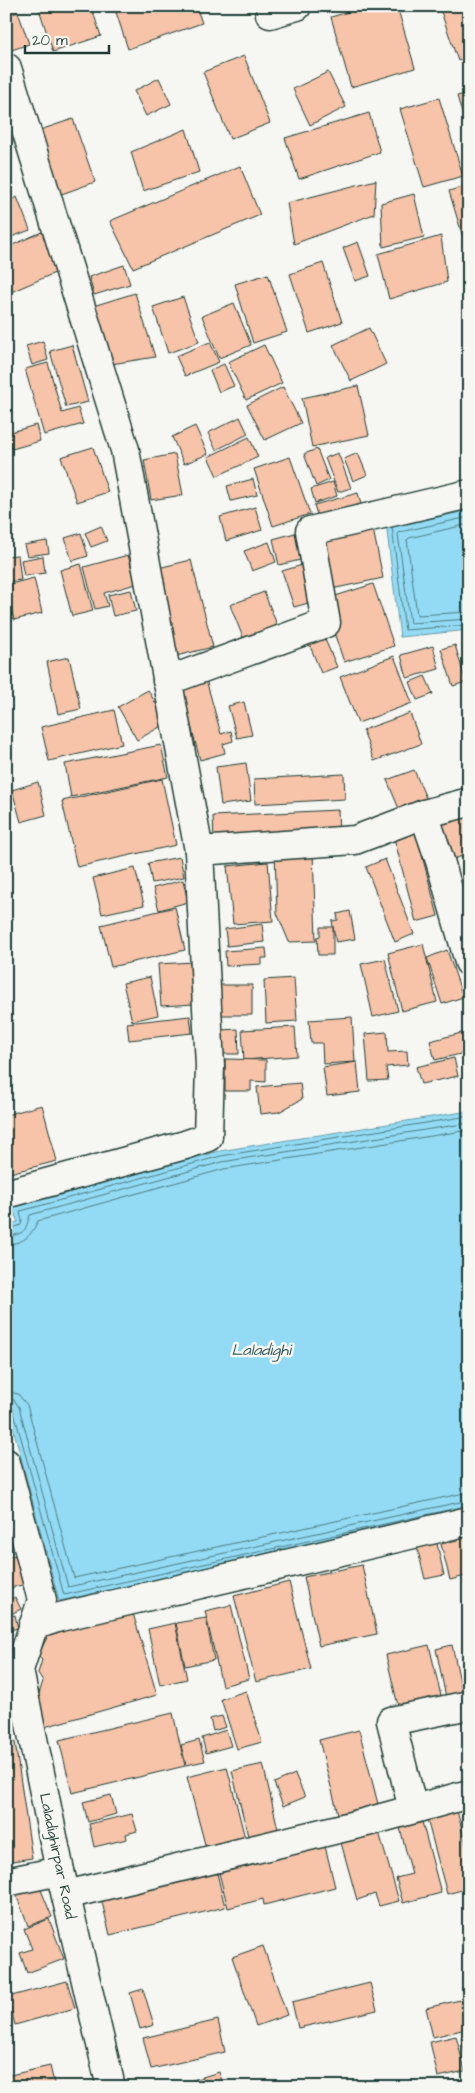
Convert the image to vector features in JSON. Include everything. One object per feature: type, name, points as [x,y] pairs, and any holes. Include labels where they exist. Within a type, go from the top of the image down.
[{"type":"street","points":[[270,14],[297,6]]},
{"type":"street","points":[[6,1194],[208,1137],[210,1066],[199,851],[125,450],[7,68]]},
{"type":"street","points":[[167,681],[326,623],[310,531],[469,494]]},
{"type":"street","points":[[199,851],[355,840],[424,814],[469,802]]},
{"type":"street","points":[[424,814],[440,861],[469,962]]},
{"type":"street","name":"Laladighirpar Road","points":[[6,1463],[42,1600],[19,1670],[63,1883],[111,2087]]},
{"type":"street","points":[[33,1626],[60,1617],[469,1521]]},
{"type":"street","points":[[413,1809],[390,1722],[469,1705]]},
{"type":"street","points":[[6,1882],[63,1883],[413,1809],[469,1794]]},
{"type":"water","points":[[469,505],[469,630],[400,637],[386,523]]},
{"type":"water","name":"Laladighi","points":[[469,1111],[469,1511],[59,1601],[6,1401],[6,1225],[18,1222],[12,1208],[220,1151]]},
{"type":"building","points":[[38,6],[91,6],[101,36],[53,52]]},
{"type":"building","points":[[114,6],[196,6],[202,23],[128,49]]},
{"type":"building","points":[[369,6],[397,6],[415,68],[351,87],[331,17]]},
{"type":"building","points":[[439,6],[469,6],[469,55],[458,61]]},
{"type":"building","points":[[18,12],[29,44],[6,52],[6,16]]},
{"type":"building","points":[[244,56],[270,123],[230,139],[203,72]]},
{"type":"building","points":[[328,72],[346,107],[310,125],[293,89]]},
{"type":"building","points":[[159,78],[171,104],[146,116],[134,91]]},
{"type":"building","points":[[469,93],[469,137],[457,96]]},
{"type":"building","points":[[439,98],[463,176],[424,187],[400,109]]},
{"type":"building","points":[[369,113],[380,152],[299,179],[285,138]]},
{"type":"building","points":[[73,119],[95,182],[56,196],[34,132]]},
{"type":"building","points":[[186,129],[199,172],[143,191],[131,152]]},
{"type":"building","points":[[240,166],[260,215],[133,268],[110,221]]},
{"type":"building","points":[[376,180],[374,214],[294,244],[287,203]]},
{"type":"building","points":[[469,185],[469,243],[465,244],[449,191]]},
{"type":"building","points":[[414,194],[424,237],[383,247],[381,203]]},
{"type":"building","points":[[17,197],[30,230],[6,239],[6,202]]},
{"type":"building","points":[[46,230],[64,269],[11,292],[6,283],[6,248]]},
{"type":"building","points":[[441,236],[447,282],[389,299],[378,254]]},
{"type":"building","points":[[358,242],[370,276],[355,281],[343,248]]},
{"type":"building","points":[[323,263],[342,322],[309,333],[290,274]]},
{"type":"building","points":[[124,265],[130,284],[94,295],[89,277]]},
{"type":"building","points":[[469,268],[469,291],[462,269]]},
{"type":"building","points":[[268,274],[287,332],[253,343],[235,284]]},
{"type":"building","points":[[135,293],[155,357],[105,365],[90,307]]},
{"type":"building","points":[[183,297],[199,342],[168,353],[153,307]]},
{"type":"building","points":[[234,303],[251,345],[219,358],[202,316]]},
{"type":"building","points":[[369,328],[386,364],[351,381],[333,345]]},
{"type":"building","points":[[43,341],[48,360],[32,365],[26,346]]},
{"type":"building","points":[[210,342],[219,362],[185,376],[176,356]]},
{"type":"building","points":[[72,345],[88,402],[66,407],[50,351]]},
{"type":"building","points":[[264,345],[282,383],[246,400],[228,362]]},
{"type":"building","points":[[48,363],[62,413],[78,408],[83,424],[44,435],[25,369]]},
{"type":"building","points":[[224,364],[234,386],[219,392],[210,370]]},
{"type":"building","points":[[358,386],[369,435],[312,447],[302,398]]},
{"type":"building","points":[[283,387],[301,423],[265,440],[247,405]]},
{"type":"building","points":[[240,417],[248,434],[216,450],[208,433]]},
{"type":"building","points":[[36,425],[40,441],[12,449],[7,433]]},
{"type":"building","points":[[195,426],[208,454],[184,464],[172,437]]},
{"type":"building","points":[[249,437],[258,457],[217,476],[208,457]]},
{"type":"building","points":[[93,447],[108,492],[77,502],[61,457]]},
{"type":"building","points":[[317,449],[329,480],[316,486],[304,454]]},
{"type":"building","points":[[338,453],[351,488],[338,492],[325,458]]},
{"type":"building","points":[[358,453],[367,475],[353,481],[344,459]]},
{"type":"building","points":[[175,454],[183,495],[151,500],[144,460]]},
{"type":"building","points":[[290,457],[310,514],[273,526],[254,469]]},
{"type":"building","points":[[253,479],[257,495],[231,501],[227,486]]},
{"type":"building","points":[[333,482],[337,496],[315,503],[311,489]]},
{"type":"building","points":[[358,493],[363,512],[320,524],[314,505]]},
{"type":"building","points":[[255,507],[262,530],[226,541],[220,517]]},
{"type":"building","points":[[101,526],[107,541],[91,547],[85,533]]},
{"type":"building","points":[[373,529],[383,578],[327,590],[316,540]]},
{"type":"building","points":[[306,530],[313,557],[279,565],[273,539]]},
{"type":"building","points":[[81,533],[88,556],[72,561],[65,538]]},
{"type":"building","points":[[47,541],[49,553],[27,556],[24,545]]},
{"type":"building","points":[[269,542],[276,562],[252,571],[244,551]]},
{"type":"building","points":[[18,555],[21,580],[6,582],[6,556]]},
{"type":"building","points":[[128,555],[136,584],[104,593],[108,606],[95,609],[84,567]]},
{"type":"building","points":[[43,556],[45,573],[24,576],[21,560]]},
{"type":"building","points":[[191,560],[213,647],[176,656],[154,569]]},
{"type":"building","points":[[309,563],[319,600],[294,607],[282,571]]},
{"type":"building","points":[[81,564],[93,611],[72,616],[60,570]]},
{"type":"building","points":[[34,578],[42,613],[14,620],[6,585]]},
{"type":"building","points":[[373,584],[394,646],[344,662],[323,600]]},
{"type":"building","points":[[131,590],[136,611],[113,616],[108,595]]},
{"type":"building","points":[[264,592],[278,627],[244,640],[230,605]]},
{"type":"building","points":[[323,635],[337,667],[321,673],[308,641]]},
{"type":"building","points":[[455,645],[466,682],[453,686],[441,649]]},
{"type":"building","points":[[433,646],[439,669],[407,678],[401,655]]},
{"type":"building","points":[[394,656],[412,703],[358,723],[340,677]]},
{"type":"building","points":[[69,657],[81,709],[58,714],[47,662]]},
{"type":"building","points":[[205,676],[221,734],[231,731],[233,741],[223,744],[225,753],[200,760],[180,684]]},
{"type":"building","points":[[425,676],[433,694],[417,700],[410,682]]},
{"type":"building","points":[[148,690],[167,723],[137,740],[118,707]]},
{"type":"building","points":[[244,702],[252,735],[237,738],[228,706]]},
{"type":"building","points":[[114,710],[122,744],[49,761],[41,727]]},
{"type":"building","points":[[410,713],[421,744],[374,761],[363,730]]},
{"type":"building","points":[[161,745],[168,777],[71,797],[65,764]]},
{"type":"building","points":[[246,763],[251,801],[221,805],[216,767]]},
{"type":"building","points":[[414,770],[429,805],[402,816],[387,780]]},
{"type":"building","points":[[344,774],[345,799],[255,804],[254,779]]},
{"type":"building","points":[[162,779],[176,845],[77,867],[62,801]]},
{"type":"building","points":[[38,782],[46,815],[21,822],[12,790]]},
{"type":"building","points":[[338,810],[339,835],[214,841],[213,816]]},
{"type":"building","points":[[469,814],[469,854],[450,860],[436,824]]},
{"type":"building","points":[[415,829],[438,916],[416,922],[393,834]]},
{"type":"building","points":[[313,851],[316,941],[289,942],[277,913],[275,852]]},
{"type":"building","points":[[180,857],[184,877],[152,883],[148,863]]},
{"type":"building","points":[[385,859],[414,934],[395,942],[366,867]]},
{"type":"building","points":[[268,862],[273,921],[233,924],[227,866]]},
{"type":"building","points":[[469,862],[469,876],[464,863]]},
{"type":"building","points":[[135,868],[144,905],[102,914],[93,878]]},
{"type":"building","points":[[183,880],[188,902],[159,910],[153,888]]},
{"type":"building","points":[[175,907],[185,950],[111,967],[101,925]]},
{"type":"building","points":[[350,911],[355,939],[336,942],[332,921],[338,920],[337,914]]},
{"type":"building","points":[[262,924],[264,942],[227,946],[225,929]]},
{"type":"building","points":[[320,927],[333,927],[333,955],[318,955],[317,937],[320,936]]},
{"type":"building","points":[[423,944],[437,1002],[402,1011],[388,953]]},
{"type":"building","points":[[266,948],[267,958],[262,958],[262,964],[226,966],[225,951]]},
{"type":"building","points":[[447,950],[463,997],[442,1004],[427,958]]},
{"type":"building","points":[[385,959],[398,1011],[373,1017],[361,964]]},
{"type":"building","points":[[193,962],[195,1004],[161,1006],[158,964]]},
{"type":"building","points":[[150,977],[158,1015],[132,1021],[123,983]]},
{"type":"building","points":[[294,978],[297,1021],[266,1023],[264,980]]},
{"type":"building","points":[[219,985],[252,985],[252,1015],[220,1015]]},
{"type":"building","points":[[190,1016],[192,1033],[129,1040],[127,1023]]},
{"type":"building","points":[[352,1017],[355,1062],[323,1064],[322,1043],[311,1043],[309,1020]]},
{"type":"building","points":[[295,1027],[297,1056],[244,1060],[242,1030]]},
{"type":"building","points":[[238,1029],[239,1054],[222,1054],[221,1030]]},
{"type":"building","points":[[469,1031],[469,1052],[435,1060],[430,1041]]},
{"type":"building","points":[[387,1032],[388,1052],[407,1051],[408,1065],[386,1067],[388,1080],[369,1081],[365,1034]]},
{"type":"building","points":[[454,1058],[458,1076],[421,1084],[416,1067]]},
{"type":"building","points":[[225,1059],[266,1060],[266,1082],[251,1081],[251,1091],[225,1091]]},
{"type":"building","points":[[357,1062],[360,1092],[327,1096],[323,1067]]},
{"type":"building","points":[[300,1083],[302,1099],[279,1112],[260,1114],[257,1087]]},
{"type":"building","points":[[42,1105],[57,1161],[6,1174],[6,1115]]},
{"type":"building","points":[[6,1207],[10,1220],[6,1221]]},
{"type":"building","points":[[469,1537],[469,1564],[466,1565],[469,1575],[450,1580],[441,1544]]},
{"type":"building","points":[[436,1539],[444,1575],[425,1579],[416,1543]]},
{"type":"building","points":[[18,1554],[26,1584],[6,1589],[6,1558]]},
{"type":"building","points":[[362,1565],[377,1634],[319,1646],[304,1577]]},
{"type":"building","points":[[469,1580],[469,1598],[464,1581]]},
{"type":"building","points":[[289,1582],[311,1669],[256,1682],[234,1596]]},
{"type":"building","points":[[15,1597],[21,1609],[7,1616],[6,1602]]},
{"type":"building","points":[[231,1605],[249,1679],[222,1686],[205,1611]]},
{"type":"building","points":[[132,1610],[157,1695],[41,1728],[39,1719],[42,1710],[37,1700],[43,1681],[38,1673],[42,1660],[38,1656],[49,1633]]},
{"type":"building","points":[[15,1615],[18,1628],[6,1631],[6,1617]]},
{"type":"building","points":[[206,1618],[214,1660],[185,1666],[176,1623]]},
{"type":"building","points":[[175,1623],[187,1679],[160,1685],[148,1629]]},
{"type":"building","points":[[429,1645],[442,1700],[399,1710],[386,1655]]},
{"type":"building","points":[[452,1645],[464,1699],[447,1702],[436,1649]]},
{"type":"building","points":[[469,1660],[469,1692],[463,1661]]},
{"type":"building","points":[[246,1691],[262,1742],[237,1749],[221,1699]]},
{"type":"building","points":[[173,1713],[185,1766],[72,1793],[59,1740]]},
{"type":"building","points":[[222,1716],[226,1727],[213,1731],[210,1719]]},
{"type":"building","points":[[6,1717],[12,1736],[6,1738]]},
{"type":"building","points":[[226,1730],[231,1746],[206,1753],[202,1738]]},
{"type":"building","points":[[359,1730],[378,1804],[338,1814],[319,1740]]},
{"type":"building","points":[[199,1740],[205,1761],[186,1765],[181,1745]]},
{"type":"building","points":[[15,1742],[32,1858],[6,1862],[6,1744]]},
{"type":"building","points":[[263,1764],[278,1829],[248,1836],[232,1771]]},
{"type":"building","points":[[227,1767],[245,1838],[206,1848],[187,1777]]},
{"type":"building","points":[[295,1774],[305,1797],[283,1806],[274,1783]]},
{"type":"building","points":[[111,1795],[116,1814],[88,1822],[83,1802]]},
{"type":"building","points":[[456,1807],[469,1856],[469,1888],[447,1894],[426,1815]]},
{"type":"building","points":[[132,1814],[137,1831],[126,1834],[127,1839],[94,1847],[89,1824]]},
{"type":"building","points":[[421,1818],[441,1893],[403,1903],[396,1878],[412,1874],[399,1824]]},
{"type":"building","points":[[378,1829],[399,1901],[379,1906],[375,1894],[357,1900],[340,1839]]},
{"type":"building","points":[[324,1842],[335,1887],[264,1905],[263,1899],[228,1908],[218,1869]]},
{"type":"building","points":[[216,1869],[225,1907],[110,1935],[101,1898]]},
{"type":"building","points":[[39,1885],[52,1917],[28,1926],[16,1894]]},
{"type":"building","points":[[49,1919],[64,1959],[27,1973],[20,1953],[32,1949],[24,1929]]},
{"type":"building","points":[[263,1946],[287,2015],[256,2026],[232,1957]]},
{"type":"building","points":[[67,1981],[75,2008],[15,2025],[8,1997]]},
{"type":"building","points":[[370,1983],[377,2010],[298,2028],[292,2002]]},
{"type":"building","points":[[143,1989],[154,2025],[140,2029],[130,1993]]},
{"type":"building","points":[[469,1998],[469,2020],[463,1999]]},
{"type":"building","points":[[460,2000],[466,2029],[433,2037],[426,2008]]},
{"type":"building","points":[[218,2020],[225,2052],[151,2069],[143,2038]]},
{"type":"building","points":[[469,2035],[469,2069],[461,2037]]},
{"type":"building","points":[[456,2036],[465,2071],[438,2077],[430,2042]]},
{"type":"building","points":[[50,2066],[55,2087],[6,2087],[6,2076]]},
{"type":"building","points":[[219,2072],[224,2087],[170,2087]]},
{"type":"building","points":[[469,2081],[469,2087],[438,2087]]}]
